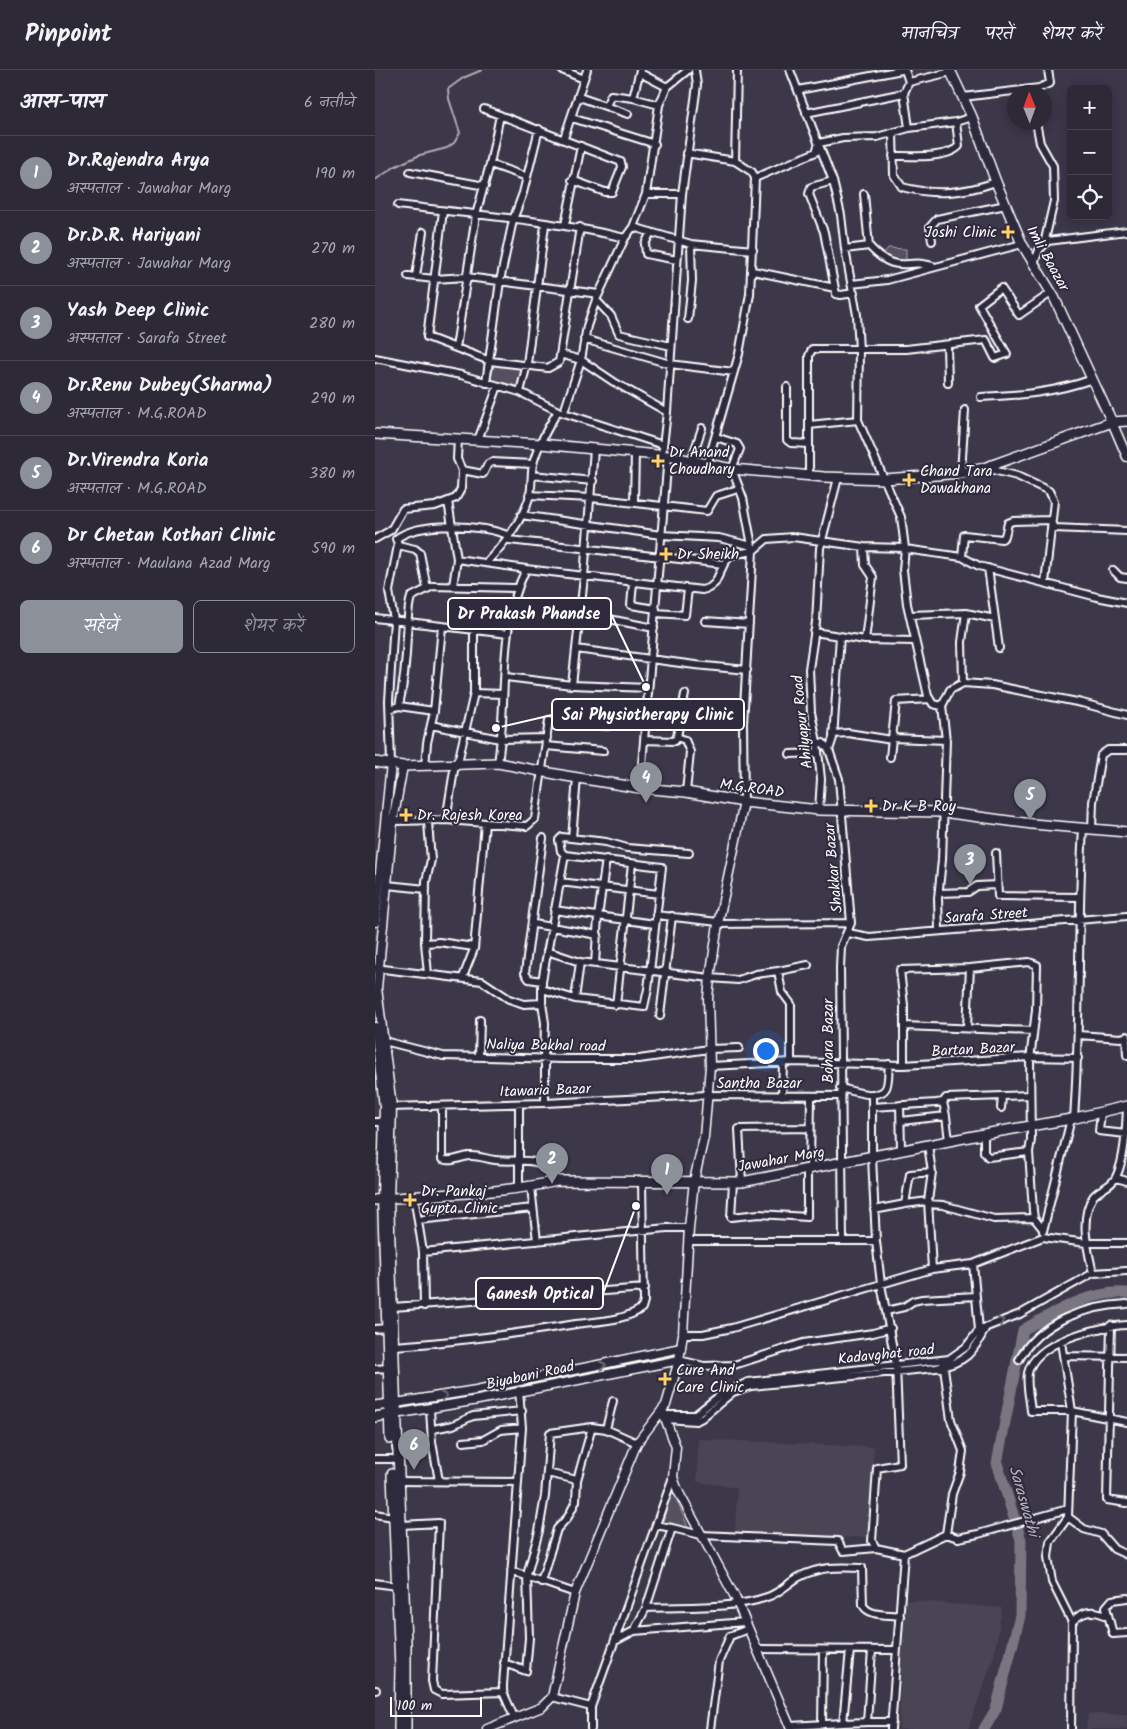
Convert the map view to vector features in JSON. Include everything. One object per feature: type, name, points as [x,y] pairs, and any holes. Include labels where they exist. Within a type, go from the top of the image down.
[{"type":"main road","name":"Imli Baazar","points":[[951,71],[972,117],[1022,244],[1051,294],[1112,422]]},
{"type":"main road","points":[[375,434],[541,444],[665,456],[732,469],[838,478],[885,479],[961,473],[984,468],[1112,422],[1127,420]]},
{"type":"main road","name":"M.G.ROAD","points":[[375,762],[403,766],[498,763],[640,788],[686,792],[744,802],[819,810],[942,812],[1032,824],[1127,832]]},
{"type":"main road","name":"Jawahar Marg","points":[[382,1200],[531,1187],[557,1181],[737,1182],[983,1134],[1073,1119],[1127,1107]]},
{"type":"main road","points":[[392,1403],[393,1517],[400,1667],[399,1729]]},
{"type":"main road","name":"Biyabani Road","points":[[375,1406],[392,1403]]},
{"type":"main road","points":[[392,1414],[401,1525],[406,1642],[406,1729]]},
{"type":"main road","name":"Biyabani Road","points":[[375,1417],[392,1414]]},
{"type":"street","points":[[562,70],[584,79]]},
{"type":"street","points":[[564,138],[587,70]]},
{"type":"street","points":[[486,563],[509,538],[529,496],[533,464],[547,427],[561,411],[581,360],[584,339],[598,297],[625,238],[633,227],[646,194],[655,144],[659,105],[667,87],[688,70]]},
{"type":"street","points":[[640,788],[664,505],[665,456],[663,445],[667,412],[678,240],[686,153],[697,85],[695,70]]},
{"type":"street","points":[[735,161],[737,70]]},
{"type":"street","points":[[790,70],[805,113],[819,143],[833,181],[841,215],[853,292],[859,350],[858,420],[901,517],[905,548],[903,570],[915,641],[930,700],[933,704],[942,706]]},
{"type":"street","points":[[797,90],[903,70],[909,82]]},
{"type":"street","points":[[1046,85],[1050,83],[1048,70]]},
{"type":"street","points":[[633,98],[640,71],[667,87]]},
{"type":"street","points":[[909,82],[951,71]]},
{"type":"street","points":[[909,82],[904,93],[909,128]]},
{"type":"street","points":[[805,113],[904,93]]},
{"type":"street","points":[[963,97],[1007,93]]},
{"type":"street","points":[[606,106],[611,95],[633,98],[659,105]]},
{"type":"street","points":[[579,97],[628,114]]},
{"type":"street","points":[[484,109],[564,138],[621,162],[622,167],[612,192],[605,192],[572,180]]},
{"type":"street","points":[[455,348],[477,215],[500,115]]},
{"type":"street","points":[[819,143],[843,138],[877,136],[909,128],[956,122],[972,117]]},
{"type":"street","points":[[572,118],[655,144]]},
{"type":"street","points":[[893,156],[941,154],[956,150],[959,146],[956,122]]},
{"type":"street","points":[[486,383],[501,281],[513,220],[527,177],[539,129]]},
{"type":"street","points":[[1037,130],[1039,143],[1053,166],[1054,201],[1044,244]]},
{"type":"street","points":[[893,132],[893,156],[897,182],[903,187],[911,190],[957,192],[996,182]]},
{"type":"street","points":[[755,178],[816,152],[819,143]]},
{"type":"street","points":[[565,226],[572,180],[581,146]]},
{"type":"street","points":[[686,153],[735,161],[752,172],[755,178],[753,271],[747,310],[734,372],[707,465]]},
{"type":"street","points":[[490,164],[527,177]]},
{"type":"street","points":[[410,172],[485,186]]},
{"type":"street","points":[[833,181],[811,188],[808,191],[824,232],[838,295],[853,292]]},
{"type":"street","points":[[646,194],[682,194]]},
{"type":"street","points":[[864,194],[869,246],[878,255],[892,264],[926,264],[938,268]]},
{"type":"street","points":[[398,205],[545,225],[580,227],[625,238]]},
{"type":"street","points":[[932,241],[930,227],[937,219],[1006,205]]},
{"type":"street","points":[[443,211],[427,337],[490,360],[548,368],[553,367],[559,362],[580,227]]},
{"type":"street","points":[[521,392],[527,364],[545,225]]},
{"type":"street","points":[[633,227],[691,244],[753,250]]},
{"type":"street","points":[[1034,264],[1039,250],[1048,241],[1127,231]]},
{"type":"street","points":[[423,232],[412,276],[434,279],[467,277],[569,290],[598,297],[611,316],[619,334],[671,346]]},
{"type":"street","points":[[651,232],[645,244],[646,254],[677,260]]},
{"type":"street","points":[[688,319],[692,281],[691,244]]},
{"type":"street","points":[[851,284],[887,280],[938,268],[964,258],[1022,244]]},
{"type":"street","points":[[845,249],[869,246]]},
{"type":"street","points":[[753,271],[835,288]]},
{"type":"street","points":[[809,476],[811,350],[818,348],[859,350],[947,346],[986,340],[995,358],[1007,354],[979,305],[1001,288],[1019,315],[1051,294]]},
{"type":"street","points":[[584,339],[670,364],[734,372]]},
{"type":"street","points":[[947,346],[948,383]]},
{"type":"street","points":[[560,354],[581,360],[614,382],[667,412]]},
{"type":"street","points":[[375,358],[429,368],[521,392],[561,411],[663,445]]},
{"type":"street","points":[[981,397],[1039,394],[1057,391],[1093,379]]},
{"type":"street","points":[[478,440],[499,386]]},
{"type":"street","points":[[787,387],[787,440],[791,443],[809,444]]},
{"type":"street","points":[[961,473],[965,410]]},
{"type":"street","points":[[809,425],[858,420]]},
{"type":"street","name":"Imli Baazar","points":[[1112,422],[1127,457]]},
{"type":"street","points":[[691,461],[702,428]]},
{"type":"street","points":[[591,1729],[591,1707],[617,1640],[673,1477],[676,1447],[663,1415],[679,1360],[683,1334],[689,1228],[694,1181],[703,1137],[710,1066],[710,978],[718,923],[744,802],[743,724],[752,548],[743,498],[732,469],[740,452],[737,444],[716,437]]},
{"type":"street","points":[[375,539],[391,530],[403,509],[429,507],[456,498],[461,489],[462,470],[457,459],[458,438]]},
{"type":"street","points":[[572,685],[589,525],[594,449]]},
{"type":"street","points":[[634,502],[635,453]]},
{"type":"street","points":[[462,470],[483,474],[490,463],[533,464]]},
{"type":"street","points":[[984,468],[1017,476],[1049,491],[1054,501],[1050,520],[1050,548],[1045,583]]},
{"type":"street","points":[[532,475],[593,481]]},
{"type":"street","name":"Ahilyapur Road","points":[[819,810],[821,779],[809,689],[810,648],[815,632],[820,548],[838,478]]},
{"type":"street","points":[[529,496],[591,498],[664,505],[707,512],[716,496],[738,489]]},
{"type":"street","points":[[448,502],[454,526],[457,559],[453,586]]},
{"type":"street","points":[[521,515],[661,535],[719,538],[752,548]]},
{"type":"street","points":[[1050,520],[1055,528],[1127,531]]},
{"type":"street","points":[[962,556],[964,535],[1002,539],[1005,536],[1008,523],[1013,521],[1050,520]]},
{"type":"street","points":[[397,542],[408,532],[454,526],[497,530],[509,538],[586,549],[724,564]]},
{"type":"street","points":[[375,922],[391,764],[390,709],[393,620],[389,591],[397,542],[391,530]]},
{"type":"street","points":[[457,559],[633,583],[688,589],[709,588],[715,583],[724,564],[731,555],[752,548],[767,539],[782,537],[865,547],[905,548],[962,556],[988,568],[1127,603]]},
{"type":"street","points":[[397,542],[420,553],[427,588]]},
{"type":"street","points":[[865,547],[865,565],[873,578],[865,640]]},
{"type":"street","points":[[988,568],[999,648]]},
{"type":"street","points":[[498,763],[508,634],[516,588],[526,569]]},
{"type":"street","points":[[1113,570],[1120,577],[1127,578]]},
{"type":"street","points":[[633,583],[631,605],[685,615],[688,589]]},
{"type":"street","points":[[399,706],[405,668],[408,611],[411,597],[433,586],[516,588]]},
{"type":"street","points":[[579,613],[654,628]]},
{"type":"street","points":[[910,615],[966,613],[995,619]]},
{"type":"street","points":[[963,683],[962,642],[966,613]]},
{"type":"street","points":[[375,618],[408,624],[508,634]]},
{"type":"street","points":[[705,621],[749,624]]},
{"type":"street","points":[[425,766],[434,711],[442,628]]},
{"type":"street","points":[[446,820],[455,764],[459,758],[474,693],[474,631]]},
{"type":"street","points":[[815,632],[865,640],[915,641]]},
{"type":"street","points":[[829,750],[833,734],[840,636]]},
{"type":"street","points":[[576,648],[747,670]]},
{"type":"street","points":[[506,677],[572,685],[648,688]]},
{"type":"street","points":[[939,930],[946,740],[942,706],[950,690],[963,683],[1023,690],[1127,715]]},
{"type":"street","points":[[474,693],[503,694]]},
{"type":"street","points":[[644,740],[673,742],[677,737],[685,694]]},
{"type":"street","points":[[890,757],[895,701],[930,700]]},
{"type":"street","points":[[390,709],[399,706],[434,711]]},
{"type":"street","points":[[393,821],[428,822],[446,820],[527,826],[533,822],[549,720],[608,726]]},
{"type":"street","points":[[431,725],[500,739],[547,738]]},
{"type":"street","points":[[833,734],[892,739],[946,740]]},
{"type":"street","points":[[677,737],[685,740],[690,752],[686,792]]},
{"type":"street","points":[[817,742],[823,743],[829,750]]},
{"type":"street","points":[[546,746],[603,751]]},
{"type":"street","name":"Shakkar Bazar","points":[[829,750],[839,779],[840,810],[851,923]]},
{"type":"street","points":[[1043,1237],[1043,1228],[1073,1119],[1078,1058],[1079,897],[1087,828],[1101,755],[1108,750],[1127,750]]},
{"type":"street","points":[[790,754],[818,753]]},
{"type":"street","points":[[392,1403],[379,1225],[388,1107],[384,1042],[376,988],[393,821],[403,766]]},
{"type":"street","points":[[572,838],[577,778]]},
{"type":"street","points":[[428,822],[431,860],[426,890],[425,942],[428,974]]},
{"type":"street","points":[[463,977],[474,947],[485,823]]},
{"type":"street","points":[[542,989],[575,999],[644,1007],[651,970],[662,867],[565,855],[561,851],[559,840],[562,837],[606,842],[627,848],[689,853]]},
{"type":"street","points":[[542,980],[529,979],[525,973],[543,838]]},
{"type":"street","points":[[996,853],[997,895],[1079,897]]},
{"type":"street","points":[[545,1103],[545,1023],[542,1003],[542,980],[565,855]]},
{"type":"street","points":[[595,964],[605,859]]},
{"type":"street","points":[[616,1005],[632,864]]},
{"type":"street","points":[[560,882],[659,894]]},
{"type":"street","points":[[387,885],[426,890]]},
{"type":"street","points":[[939,893],[968,892],[977,886],[996,885]]},
{"type":"street","points":[[554,910],[655,924]]},
{"type":"street","points":[[656,915],[718,923],[851,923]]},
{"type":"street","points":[[660,1016],[672,916]]},
{"type":"street","name":"Sarafa Street","points":[[848,933],[869,937],[1127,916]]},
{"type":"street","name":"Bohara Bazar","points":[[843,1240],[840,1088],[841,946],[851,923]]},
{"type":"street","points":[[533,924],[598,935]]},
{"type":"street","points":[[425,942],[474,947]]},
{"type":"street","points":[[547,951],[580,962],[651,970],[666,974],[738,980],[750,975],[808,965]]},
{"type":"street","points":[[575,999],[580,962]]},
{"type":"street","points":[[904,1065],[904,1005],[900,970],[970,968],[1029,962],[1037,965],[1036,1010],[1030,1057],[1031,1126],[1029,1152],[1034,1218],[1043,1228]]},
{"type":"street","points":[[377,968],[463,977],[489,984],[516,1002],[542,1003]]},
{"type":"street","points":[[967,1027],[970,968]]},
{"type":"street","points":[[778,970],[782,992],[791,1004],[791,1062]]},
{"type":"street","points":[[479,1020],[479,1057]]},
{"type":"street","points":[[904,1026],[1033,1031]]},
{"type":"street","points":[[375,1032],[379,1080],[388,1107]]},
{"type":"street","points":[[1078,1035],[1121,1038],[1126,1036],[1127,1055]]},
{"type":"street","name":"Naliya Bakhal road","points":[[384,1042],[443,1056],[479,1057],[639,1059],[709,1049],[739,1048]]},
{"type":"street","name":"Bartan Bazar","points":[[710,1066],[791,1062],[904,1065],[1030,1057],[1078,1058]]},
{"type":"street","points":[[781,1096],[783,1063]]},
{"type":"street","points":[[840,1088],[872,1094],[883,1092],[887,1086],[889,1064]]},
{"type":"street","points":[[872,1094],[872,1156],[876,1242],[881,1284],[891,1328],[897,1368],[900,1464],[877,1468],[875,1474],[872,1541],[876,1548]]},
{"type":"street","name":"Itawaria Bazar","points":[[388,1107],[519,1104],[707,1095]]},
{"type":"street","name":"Santha Bazar","points":[[707,1095],[841,1096]]},
{"type":"street","points":[[872,1107],[943,1102],[947,1098],[1030,1095]]},
{"type":"street","points":[[809,1128],[739,1129],[737,1182],[731,1216],[759,1214],[807,1217],[811,1096]]},
{"type":"street","points":[[1001,1096],[1001,1108]]},
{"type":"street","points":[[943,1102],[949,1141]]},
{"type":"street","points":[[519,1104],[517,1159],[519,1188]]},
{"type":"street","points":[[900,1105],[901,1150]]},
{"type":"street","points":[[442,1106],[442,1159],[449,1161],[472,1156],[494,1160],[517,1159],[536,1162],[553,1172],[557,1181]]},
{"type":"street","points":[[1093,1273],[1086,1243],[1089,1205],[1094,1196],[1116,1178],[1126,1134],[1127,1107]]},
{"type":"street","points":[[1101,1113],[1099,1131],[1126,1134]]},
{"type":"street","points":[[901,1121],[946,1116]]},
{"type":"street","points":[[375,1122],[388,1122]]},
{"type":"street","points":[[983,1134],[984,1152],[988,1157],[1029,1152]]},
{"type":"street","points":[[928,1145],[932,1172],[928,1202],[932,1269]]},
{"type":"street","points":[[905,1204],[910,1174],[932,1172]]},
{"type":"street","points":[[1116,1178],[1127,1181]]},
{"type":"street","points":[[394,1346],[478,1340],[629,1315],[643,1308],[645,1288],[642,1182]]},
{"type":"street","points":[[531,1187],[537,1241]]},
{"type":"street","points":[[415,1196],[423,1252],[424,1306]]},
{"type":"street","points":[[382,1200],[393,1307],[392,1403]]},
{"type":"street","points":[[874,1210],[928,1202],[994,1220],[1034,1218]]},
{"type":"street","points":[[418,1220],[465,1217],[469,1214],[533,1208]]},
{"type":"street","points":[[423,1252],[644,1230],[689,1228]]},
{"type":"street","points":[[683,1334],[703,1334],[731,1328],[932,1269],[973,1264],[1043,1237],[1086,1243],[1127,1243]]},
{"type":"street","points":[[688,1241],[843,1240],[876,1242]]},
{"type":"street","points":[[946,1534],[952,1494],[961,1472],[963,1451],[951,1420],[944,1363],[959,1363],[978,1344],[983,1328],[976,1296],[973,1264]]},
{"type":"street","points":[[983,1328],[1020,1314],[1093,1273],[1127,1271]]},
{"type":"street","points":[[393,1307],[645,1288]]},
{"type":"street","points":[[886,1311],[904,1307],[913,1301],[922,1299],[976,1296]]},
{"type":"street","points":[[1019,1360],[1025,1348],[1041,1333],[1075,1312],[1127,1304]]},
{"type":"street","points":[[1127,1325],[1111,1326],[1075,1335],[1061,1342],[1041,1354],[1032,1363],[1028,1383],[1031,1411],[1072,1411],[1127,1422]]},
{"type":"street","points":[[1111,1326],[1112,1356],[1107,1500],[1127,1503]]},
{"type":"street","points":[[375,1329],[387,1328]]},
{"type":"street","points":[[679,1360],[704,1366],[733,1365],[803,1343],[873,1333],[891,1328]]},
{"type":"street","points":[[1061,1342],[1072,1411],[1068,1517],[1050,1542],[1048,1557],[1052,1582],[1073,1622],[1071,1729]]},
{"type":"street","name":"Biyabani Road","points":[[392,1403],[476,1390],[681,1348]]},
{"type":"street","points":[[1063,1356],[1127,1357]]},
{"type":"street","name":"Biyabani Road","points":[[392,1414],[430,1409],[679,1360]]},
{"type":"street","name":"Kadavghat road","points":[[663,1415],[695,1415],[719,1396],[748,1382],[944,1363]]},
{"type":"street","points":[[375,1370],[388,1368]]},
{"type":"street","points":[[514,1717],[503,1692],[503,1663],[522,1428],[519,1390]]},
{"type":"street","points":[[606,1429],[613,1401]]},
{"type":"street","points":[[430,1409],[433,1429],[432,1442],[439,1481]]},
{"type":"street","points":[[433,1429],[453,1425],[473,1416],[522,1411]]},
{"type":"street","points":[[487,1729],[542,1707],[552,1697],[575,1593],[637,1443],[663,1415]]},
{"type":"street","points":[[503,1663],[526,1671],[529,1638],[527,1575],[539,1530],[547,1473],[550,1433],[592,1427],[606,1429],[637,1443]]},
{"type":"street","points":[[541,1582],[553,1540],[576,1501],[577,1480],[592,1427]]},
{"type":"street","points":[[463,1442],[483,1440],[501,1430],[522,1428]]},
{"type":"street","points":[[396,1448],[432,1442]]},
{"type":"street","points":[[375,1459],[392,1460]]},
{"type":"street","points":[[547,1473],[577,1480]]},
{"type":"street","points":[[673,1477],[738,1604],[791,1728],[822,1724],[867,1722],[891,1726],[904,1554]]},
{"type":"street","points":[[398,1481],[518,1482]]},
{"type":"street","points":[[656,1525],[701,1535],[838,1541],[843,1551],[876,1548],[904,1554],[946,1534],[958,1538],[1068,1509]]},
{"type":"street","points":[[375,1514],[393,1517]]},
{"type":"street","points":[[1068,1517],[1084,1529],[1101,1534],[1114,1549],[1127,1555]]},
{"type":"street","points":[[401,1525],[439,1523],[432,1681],[434,1690],[442,1694],[503,1692]]},
{"type":"street","points":[[634,1631],[646,1608],[672,1528]]},
{"type":"street","points":[[646,1608],[738,1604],[768,1597],[785,1588],[798,1577],[825,1566],[862,1568],[863,1605],[865,1610],[900,1616]]},
{"type":"street","points":[[511,1571],[575,1593]]},
{"type":"street","points":[[375,1583],[397,1586]]},
{"type":"street","points":[[1127,1597],[1108,1603],[1106,1613],[1113,1634],[1127,1633]]},
{"type":"street","points":[[1073,1622],[1083,1613],[1092,1611],[1101,1613],[1109,1618]]},
{"type":"street","points":[[617,1640],[634,1631],[746,1626]]},
{"type":"street","points":[[710,1729],[719,1661],[730,1636],[746,1626]]},
{"type":"street","points":[[759,1650],[896,1650]]},
{"type":"street","points":[[822,1724],[823,1650]]},
{"type":"street","points":[[843,1723],[850,1650]]},
{"type":"street","points":[[867,1722],[872,1650]]},
{"type":"street","points":[[552,1697],[591,1707]]},
{"type":"shaded area","points":[[888,248],[906,249],[906,261],[894,264],[882,256]]},
{"type":"shaded area","points":[[494,365],[524,369],[518,391],[490,382]]},
{"type":"shaded area","points":[[698,1439],[874,1447],[870,1537],[764,1539],[735,1532],[737,1488],[697,1482]]},
{"type":"shaded area","points":[[672,1488],[689,1530],[662,1525]]},
{"type":"shaded area","points":[[903,1600],[1002,1608],[994,1656],[968,1729],[899,1729]]},
{"type":"shaded area","points":[[1088,1714],[1127,1714],[1127,1729],[1086,1729]]},
{"type":"waterway","points":[[375,180],[396,166],[420,155],[447,148],[454,143],[460,133],[449,99],[448,89],[463,78],[482,70]]},
{"type":"waterway","name":"Saraswathi","points":[[984,1729],[996,1709],[1020,1616],[1021,1540],[997,1463],[1023,1330],[1060,1310],[1086,1299],[1113,1293],[1127,1293]]},
{"type":"place","name":"Joshi Clinic","points":[[1008,232]]},
{"type":"place","name":"Dr Anand Choudhary","points":[[658,461]]},
{"type":"place","name":"Chand Tara Dawakhana","points":[[909,480]]},
{"type":"place","name":"Dr Sheikh","points":[[666,554]]},
{"type":"place","name":"Dr Prakash Phandse","points":[[646,687]]},
{"type":"place","name":"Sai Physiotherapy Clinic","points":[[496,728]]},
{"type":"place","name":"Dr.Renu Dubey(Sharma)","points":[[646,803]]},
{"type":"place","name":"Dr K B Roy","points":[[871,806]]},
{"type":"place","name":"Dr. Rajesh Korea","points":[[406,815]]},
{"type":"place","name":"Dr.Virendra Koria","points":[[1030,820]]},
{"type":"place","name":"Yash Deep Clinic","points":[[970,885]]},
{"type":"place","name":"Dr.D.R. Hariyani","points":[[552,1184]]},
{"type":"place","name":"Dr.Rajendra Arya","points":[[667,1195]]},
{"type":"place","name":"Dr. Pankaj Gupta Clinic","points":[[410,1200]]},
{"type":"place","name":"Ganesh Optical","points":[[636,1206]]},
{"type":"place","name":"Cure And Care Clinic","points":[[665,1379]]},
{"type":"place","name":"Dr Chetan Kothari Clinic","points":[[414,1470]]}]
